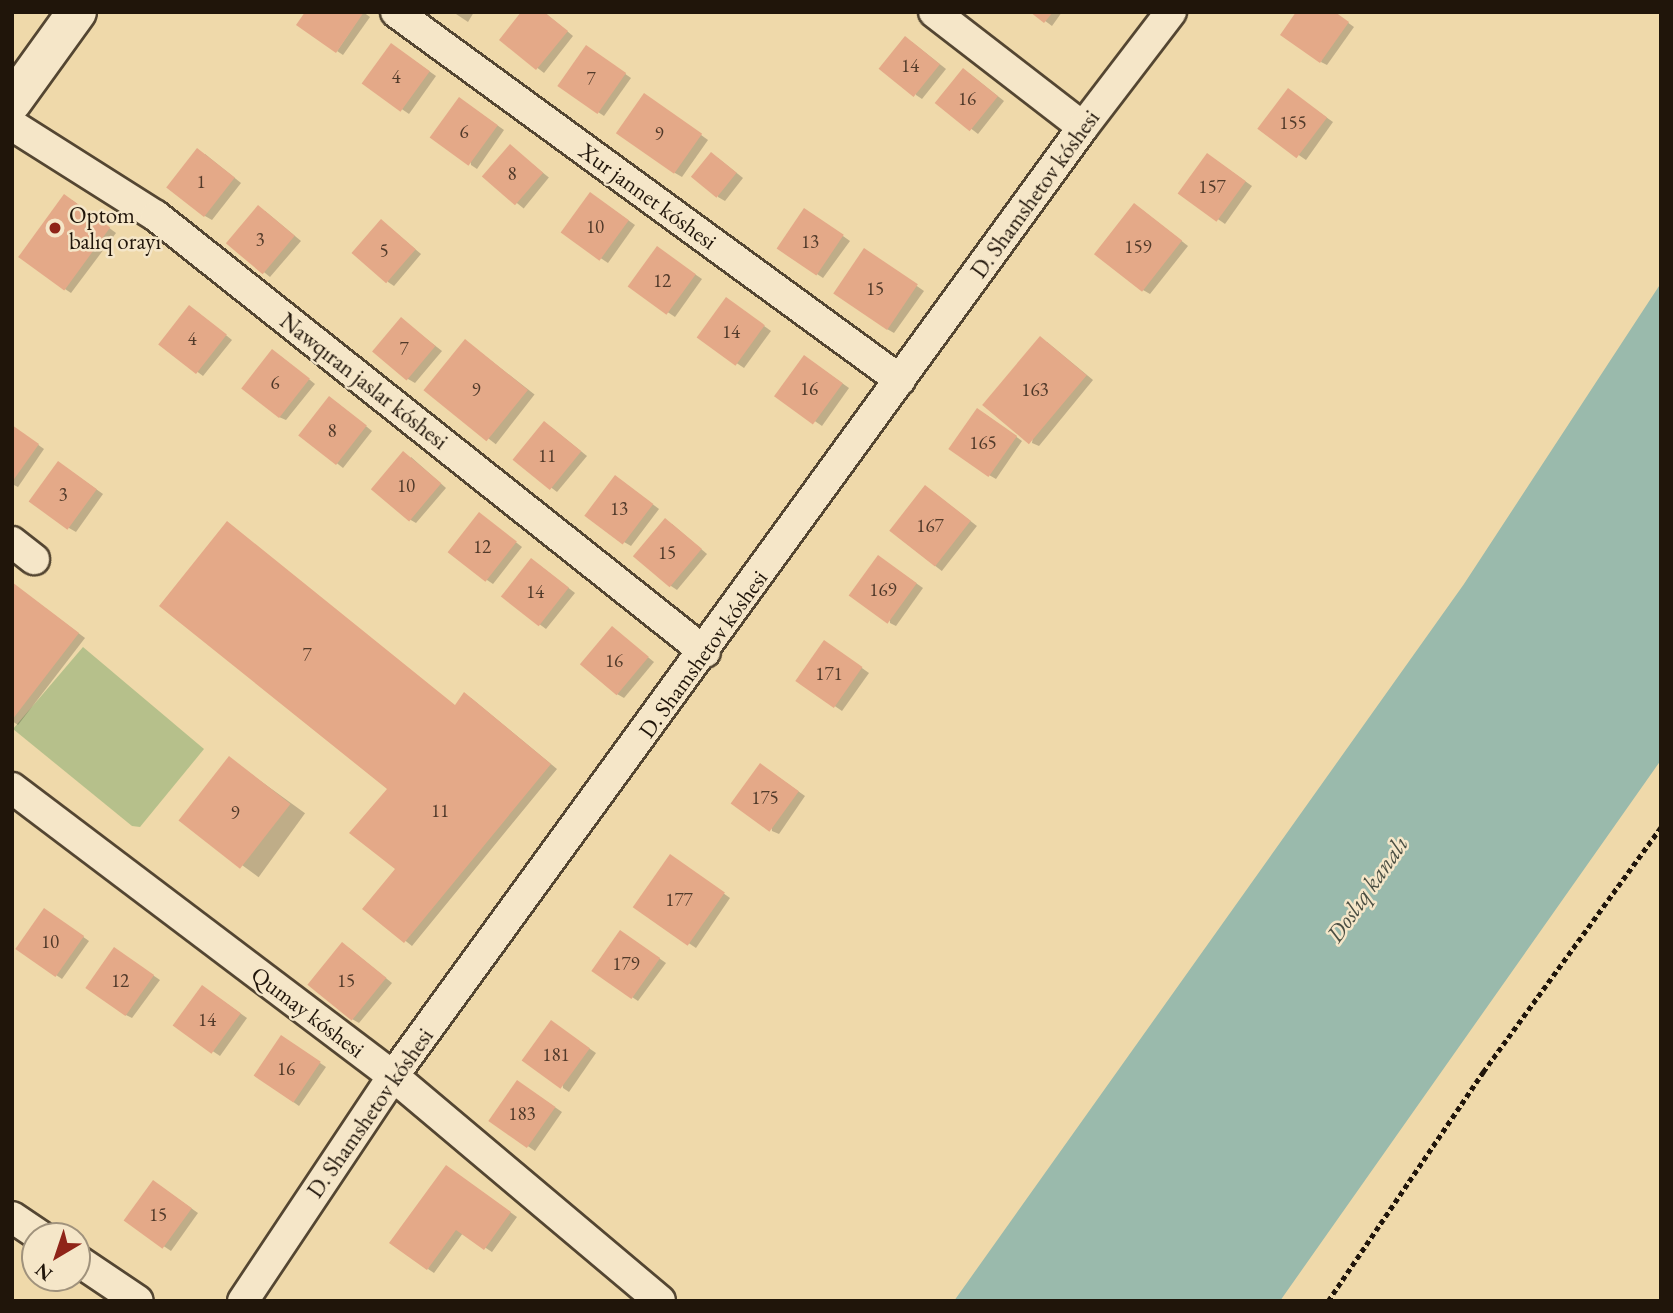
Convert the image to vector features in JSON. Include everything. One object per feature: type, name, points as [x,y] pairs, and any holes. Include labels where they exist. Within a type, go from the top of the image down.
[{"type":"main road","points":[[12,102],[70,15]]},
{"type":"street","name":"Xur jannet kóshesi","points":[[396,12],[900,380]]},
{"type":"street","points":[[934,12],[1083,127]]},
{"type":"street","name":"D. Shamshetov kóshesi","points":[[243,1301],[393,1076],[705,652],[1083,127],[1171,12]]},
{"type":"street","name":"Nawqıran jaslar kóshesi","points":[[12,125],[156,216],[705,652]]},
{"type":"street","name":"Qumay kóshesi","points":[[12,788],[393,1076],[660,1301]]},
{"type":"street","points":[[91,1269],[138,1301]]},
{"type":"path","points":[[1328,1301],[1483,1072],[1661,827]]},
{"type":"green space","points":[[83,647],[204,749],[140,827],[132,826],[13,729]]},
{"type":"water","name":"Doslıq kanalı","points":[[1661,283],[1661,760],[1280,1301],[954,1301],[1464,584]]},
{"type":"building","points":[[305,12],[364,12],[336,53],[296,25]]},
{"type":"building","points":[[521,12],[544,12],[568,31],[536,70],[499,40]]},
{"type":"building","points":[[1030,12],[1053,12],[1044,23]]},
{"type":"building","points":[[1296,12],[1335,12],[1349,22],[1320,63],[1280,35]]},
{"type":"building","points":[[905,36],[940,64],[914,97],[879,69]]},
{"type":"building","points":[[391,43],[430,71],[400,112],[362,83]]},
{"type":"building","points":[[586,45],[626,73],[597,114],[557,86]]},
{"type":"building","points":[[963,68],[998,96],[970,131],[935,103]]},
{"type":"building","points":[[1288,88],[1327,117],[1296,158],[1257,129]]},
{"type":"building","points":[[644,93],[702,134],[674,174],[616,133]]},
{"type":"building","points":[[459,97],[498,125],[468,166],[430,137]]},
{"type":"building","points":[[510,144],[543,173],[515,205],[482,176]]},
{"type":"building","points":[[197,148],[235,178],[204,217],[166,187]]},
{"type":"building","points":[[711,152],[737,173],[717,198],[691,177]]},
{"type":"building","points":[[1207,153],[1246,181],[1216,222],[1178,193]]},
{"type":"building","points":[[590,192],[629,220],[599,261],[561,232]]},
{"type":"building","points":[[64,194],[110,228],[64,291],[18,257]]},
{"type":"building","points":[[1134,203],[1182,241],[1142,292],[1094,254]]},
{"type":"building","points":[[258,205],[295,236],[263,274],[226,243]]},
{"type":"building","points":[[804,208],[844,235],[816,275],[777,249]]},
{"type":"building","points":[[381,219],[416,249],[386,283],[351,253]]},
{"type":"building","points":[[657,246],[696,274],[666,315],[628,286]]},
{"type":"building","points":[[864,248],[918,284],[887,330],[833,294]]},
{"type":"building","points":[[726,297],[765,325],[735,366],[697,337]]},
{"type":"building","points":[[189,305],[227,335],[196,374],[158,344]]},
{"type":"building","points":[[401,317],[435,346],[407,380],[372,351]]},
{"type":"building","points":[[1040,336],[1087,375],[1029,444],[982,405]]},
{"type":"building","points":[[465,339],[528,390],[486,441],[423,390]]},
{"type":"building","points":[[272,349],[310,379],[279,418],[241,388]]},
{"type":"building","points":[[804,355],[843,383],[813,424],[774,396]]},
{"type":"building","points":[[329,396],[367,426],[336,465],[298,435]]},
{"type":"building","points":[[977,408],[1017,436],[988,477],[948,449]]},
{"type":"building","points":[[544,421],[581,451],[550,490],[513,460]]},
{"type":"building","points":[[12,425],[39,444],[12,482]]},
{"type":"building","points":[[403,451],[441,483],[409,521],[371,489]]},
{"type":"building","points":[[58,461],[97,489],[67,530],[29,501]]},
{"type":"building","points":[[615,475],[653,504],[623,545],[584,516]]},
{"type":"building","points":[[925,485],[971,521],[935,566],[889,531]]},
{"type":"building","points":[[479,512],[517,542],[485,582],[448,552]]},
{"type":"building","points":[[665,518],[702,549],[670,587],[633,556]]},
{"type":"building","points":[[227,521],[455,705],[464,692],[551,764],[404,943],[362,909],[395,869],[349,833],[387,789],[159,606]]},
{"type":"building","points":[[878,555],[917,583],[887,624],[849,595]]},
{"type":"building","points":[[531,558],[569,588],[539,626],[501,597]]},
{"type":"building","points":[[12,582],[79,633],[12,720]]},
{"type":"building","points":[[612,626],[649,657],[617,695],[580,664]]},
{"type":"building","points":[[824,640],[863,667],[834,708],[795,681]]},
{"type":"building","points":[[229,756],[290,804],[240,869],[179,821]]},
{"type":"building","points":[[760,763],[799,791],[769,832],[731,803]]},
{"type":"building","points":[[670,854],[725,892],[688,946],[633,907]]},
{"type":"building","points":[[44,908],[84,936],[55,977],[15,949]]},
{"type":"building","points":[[620,930],[660,958],[631,999],[591,971]]},
{"type":"building","points":[[342,942],[386,978],[352,1021],[307,985]]},
{"type":"building","points":[[114,947],[154,975],[125,1016],[85,988]]},
{"type":"building","points":[[202,985],[241,1013],[211,1054],[173,1025]]},
{"type":"building","points":[[551,1020],[590,1048],[560,1089],[522,1060]]},
{"type":"building","points":[[281,1035],[321,1062],[293,1102],[254,1076]]},
{"type":"building","points":[[517,1080],[556,1107],[527,1148],[488,1121]]},
{"type":"building","points":[[446,1165],[511,1212],[484,1250],[456,1230],[427,1270],[389,1243]]},
{"type":"building","points":[[153,1180],[192,1208],[162,1249],[124,1220]]},
{"type":"place","name":"Optom balıq orayı","points":[[55,228]]}]
